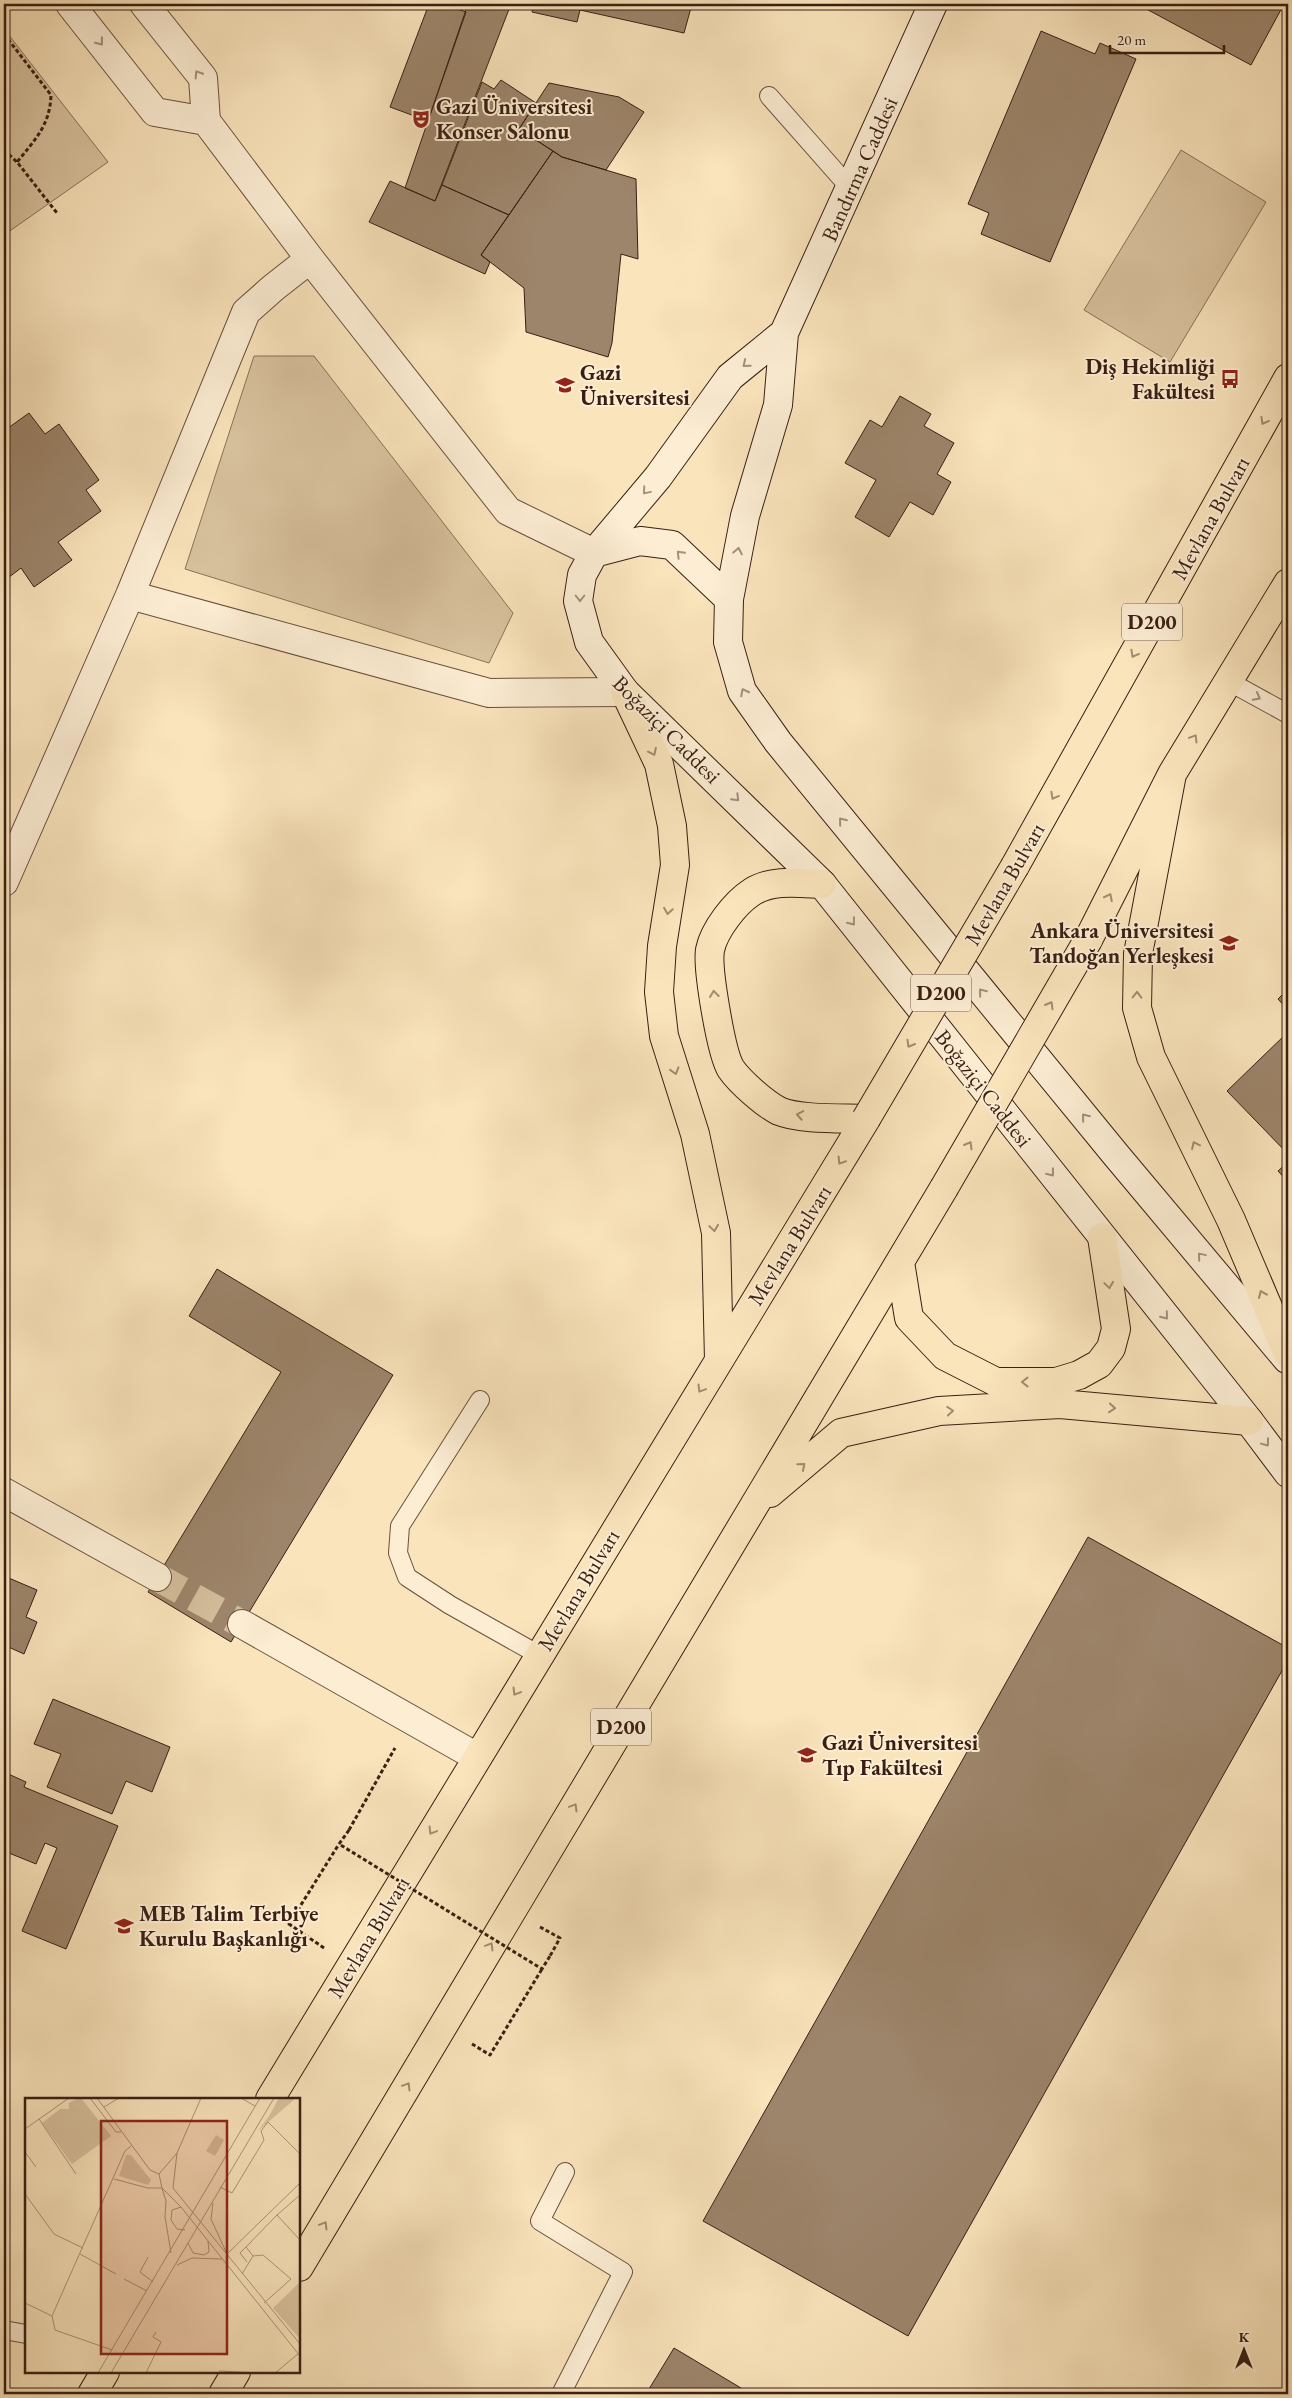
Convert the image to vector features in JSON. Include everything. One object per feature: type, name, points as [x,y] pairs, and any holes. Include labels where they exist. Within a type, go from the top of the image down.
[{"type":"highway","name":"Mevlana Bulvarı","points":[[271,2098],[866,1119],[1015,866],[1288,378]]},
{"type":"highway","name":"D200","points":[[300,2265],[944,1188],[1088,940],[1172,774],[1288,583]]},
{"type":"highway","points":[[625,692],[659,764],[672,826],[675,865],[662,946],[659,992],[664,1036],[695,1134],[716,1234],[719,1360]]},
{"type":"highway","points":[[1172,774],[1138,954],[1137,1008],[1151,1057],[1231,1220],[1288,1354]]},
{"type":"highway","points":[[822,884],[782,882],[752,892],[727,914],[710,950],[717,1022],[730,1068],[751,1090],[780,1111],[815,1117],[866,1119]]},
{"type":"highway","points":[[900,1262],[909,1318],[945,1356],[996,1382],[1056,1382],[1079,1375],[1099,1364],[1111,1348],[1116,1329],[1102,1237]]},
{"type":"highway","points":[[752,1509],[841,1433],[939,1411],[1060,1404],[1249,1421]]},
{"type":"highway","points":[[92,2394],[105,2373]]},
{"type":"highway","points":[[223,2394],[235,2373]]},
{"type":"main road","points":[[70,4],[155,112],[206,121]]},
{"type":"main road","points":[[144,4],[203,78],[206,121],[310,259],[508,511],[594,553],[640,541],[672,545],[729,599],[728,642],[742,691],[778,742],[1116,1155],[1288,1360]]},
{"type":"main road","name":"Bandırma Caddesi","points":[[729,599],[745,516],[778,405],[784,333],[933,4]]},
{"type":"main road","points":[[4,882],[130,595],[246,312],[310,259]]},
{"type":"main road","name":"Bandırma Caddesi","points":[[594,553],[660,474],[730,377],[784,333]]},
{"type":"main road","name":"Boğaziçi Caddesi","points":[[594,553],[582,575],[578,601],[590,642],[625,692],[822,884],[1249,1421],[1288,1474]]},
{"type":"main road","points":[[130,595],[489,693],[625,692]]},
{"type":"main road","points":[[4,1492],[157,1577]]},
{"type":"main road","points":[[242,1624],[477,1757]]},
{"type":"lane","points":[[769,96],[850,188]]},
{"type":"lane","points":[[1228,681],[1288,714]]},
{"type":"lane","points":[[480,1400],[400,1526],[398,1552],[407,1577],[450,1605],[539,1655]]},
{"type":"lane","points":[[561,2394],[623,2272],[540,2221],[565,2172]]},
{"type":"lane","points":[[4,2330],[25,2334]]},
{"type":"path","points":[[4,34],[51,95],[48,119],[36,139],[17,162]]},
{"type":"path","points":[[4,150],[17,162],[57,213]]},
{"type":"path","points":[[351,1966],[289,1924],[349,1830],[411,1720]]},
{"type":"path","points":[[339,1844],[542,1969]]},
{"type":"path","points":[[502,2036],[550,1956]]},
{"type":"shaded area","points":[[4,29],[108,162],[4,235]]},
{"type":"shaded area","points":[[1181,150],[1266,202],[1170,362],[1084,310]]},
{"type":"shaded area","points":[[254,356],[314,356],[513,613],[489,663],[185,569]]},
{"type":"building","points":[[429,4],[443,4],[466,12],[428,121],[390,107]]},
{"type":"building","points":[[468,4],[511,4],[435,201],[405,188]]},
{"type":"building","points":[[534,4],[692,4],[684,33],[580,10],[577,22],[532,12]]},
{"type":"building","points":[[1137,4],[1284,4],[1251,65]]},
{"type":"building","points":[[1041,31],[1095,54],[1100,43],[1136,59],[1050,262],[981,234],[989,213],[968,204]]},
{"type":"building","points":[[501,80],[536,103],[519,129],[553,151],[509,215],[442,185],[482,82],[494,89]]},
{"type":"building","points":[[549,83],[619,97],[644,112],[606,170],[562,157],[519,129]]},
{"type":"building","points":[[553,151],[562,157],[636,179],[638,259],[621,254],[612,343],[608,357],[526,332],[524,288],[481,255]]},
{"type":"building","points":[[390,181],[435,201],[442,185],[509,215],[481,255],[490,262],[485,274],[369,222]]},
{"type":"building","points":[[900,396],[931,414],[924,426],[954,443],[937,474],[951,482],[933,515],[910,502],[889,537],[855,517],[876,480],[845,463],[870,420],[882,427]]},
{"type":"building","points":[[29,413],[45,434],[59,424],[99,480],[86,490],[101,511],[58,542],[72,560],[34,587],[21,568],[4,581],[4,431]]},
{"type":"building","points":[[1288,989],[1288,1010],[1278,999]]},
{"type":"building","points":[[1288,1032],[1288,1154],[1227,1091]]},
{"type":"building","points":[[1288,1162],[1288,1182],[1278,1171]]},
{"type":"building","points":[[217,1269],[393,1375],[231,1642],[148,1592],[281,1372],[189,1316]]},
{"type":"building","points":[[1088,1537],[1288,1648],[1288,1660],[908,2336],[703,2221]]},
{"type":"building","points":[[4,1576],[37,1590],[26,1617],[37,1622],[24,1654],[4,1645]]},
{"type":"building","points":[[53,1699],[170,1747],[152,1792],[126,1781],[112,1814],[47,1787],[61,1754],[34,1744]]},
{"type":"building","points":[[4,1772],[26,1782],[24,1787],[118,1826],[66,1949],[22,1931],[57,1848],[45,1843],[36,1864],[4,1851]]},
{"type":"building","points":[[674,2348],[751,2394],[646,2394]]},
{"type":"tunnel","points":[[157,1577],[242,1624]]},
{"type":"place","name":"Gazi Üniversitesi Konser Salonu","points":[[421,119]]},
{"type":"place","name":"Diş Hekimliği Fakültesi","points":[[1230,379]]},
{"type":"place","name":"Gazi Üniversitesi","points":[[565,385]]},
{"type":"place","name":"Ankara Üniversitesi Tandoğan Yerleşkesi","points":[[1229,943]]},
{"type":"place","name":"Gazi Üniversitesi Tıp Fakültesi","points":[[807,1755]]},
{"type":"place","name":"MEB Talim Terbiye Kurulu Başkanlığı","points":[[124,1926]]}]
